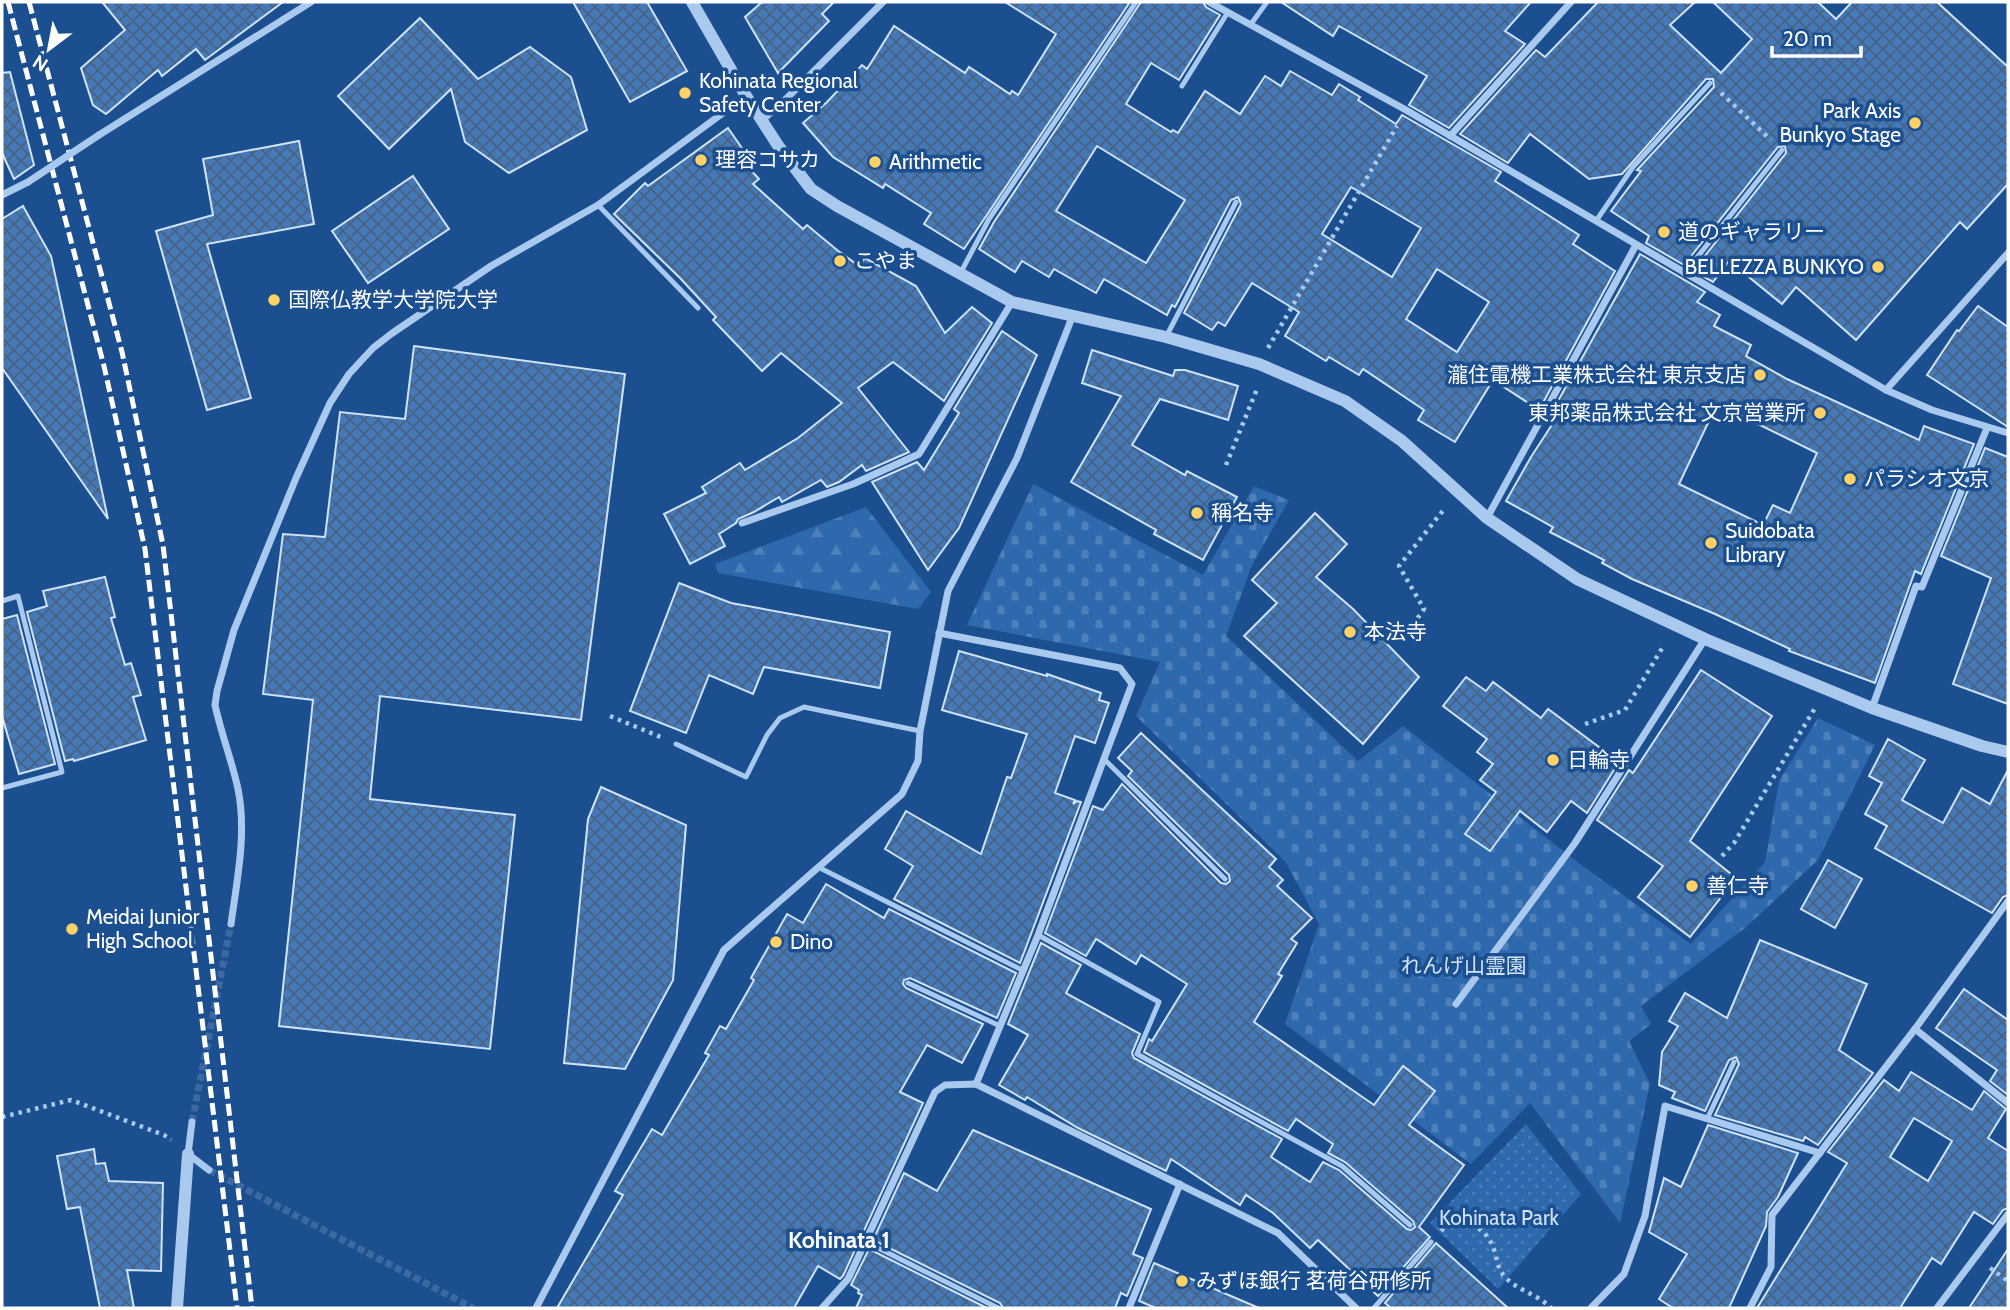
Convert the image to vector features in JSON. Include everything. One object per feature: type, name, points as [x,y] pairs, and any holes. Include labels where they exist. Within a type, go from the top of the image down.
[{"type":"street","points":[[2,195],[28,182],[311,2]]},
{"type":"street","points":[[692,2],[761,121],[810,189],[960,275],[1013,302],[1166,337],[1259,364],[1345,401],[1402,441],[1487,518],[1577,579],[1705,639],[1872,708],[1982,746],[2008,752]]},
{"type":"street","points":[[761,121],[883,2]]},
{"type":"street","points":[[1209,2],[1406,110],[1886,390],[1932,410],[2008,433]]},
{"type":"street","points":[[1450,136],[1571,2]]},
{"type":"street","points":[[232,924],[242,824],[239,791],[215,705],[217,691],[234,630],[296,478],[330,403],[349,374],[373,348],[391,334],[491,266],[598,205],[746,96]]},
{"type":"street","points":[[1487,518],[1636,245]]},
{"type":"street","points":[[1886,390],[2008,253]]},
{"type":"street","points":[[742,523],[853,484],[919,454],[1013,302]]},
{"type":"street","points":[[536,1308],[724,950],[902,794],[918,761],[920,731],[948,591],[1017,457],[1073,315]]},
{"type":"street","points":[[1872,708],[1916,586],[1922,587],[1987,428]]},
{"type":"street","points":[[939,633],[1120,668],[1132,684],[1024,971],[976,1084]]},
{"type":"street","points":[[1456,1004],[1575,843],[1705,639]]},
{"type":"street","points":[[1751,1308],[1771,1267],[1772,1215],[1915,1029],[2008,901]]},
{"type":"street","points":[[1915,1029],[2008,1103]]},
{"type":"street","points":[[822,1308],[848,1279],[935,1092],[946,1085],[976,1084],[1278,1233],[1356,1308]]},
{"type":"street","points":[[1591,1308],[1624,1274],[1645,1216],[1665,1105],[1820,1153]]},
{"type":"street","points":[[177,1308],[192,1122]]},
{"type":"street","points":[[188,1154],[209,1170]]},
{"type":"street","points":[[1129,1308],[1180,1185]]},
{"type":"street","points":[[1937,1308],[2008,1214]]},
{"type":"lane","points":[[960,275],[989,219],[1136,2]]},
{"type":"lane","points":[[1251,24],[1267,2]]},
{"type":"lane","points":[[1182,86],[1228,12]]},
{"type":"lane","points":[[1596,221],[1633,167],[1710,83]]},
{"type":"lane","points":[[1684,274],[1782,150]]},
{"type":"lane","points":[[1166,337],[1236,202]]},
{"type":"lane","points":[[598,205],[698,309]]},
{"type":"lane","points":[[2,601],[18,596],[62,772],[2,788]]},
{"type":"lane","points":[[676,744],[746,777],[767,735],[780,718],[804,707],[920,731]]},
{"type":"lane","points":[[1104,759],[1225,879]]},
{"type":"lane","points":[[818,867],[1024,971]]},
{"type":"lane","points":[[1038,935],[1159,1002],[1137,1055],[1342,1166],[1410,1225]]},
{"type":"lane","points":[[908,983],[1000,1026]]},
{"type":"lane","points":[[1708,1117],[1734,1062]]},
{"type":"lane","points":[[866,1242],[998,1308]]},
{"type":"lane","points":[[1374,1308],[1431,1242]]},
{"type":"path","points":[[1710,83],[1782,150]]},
{"type":"path","points":[[1259,364],[1406,110]]},
{"type":"path","points":[[1226,465],[1257,389]]},
{"type":"path","points":[[1403,639],[1424,609],[1399,566],[1446,507]]},
{"type":"path","points":[[1585,724],[1625,710],[1664,645]]},
{"type":"path","points":[[1722,856],[1734,843],[1815,708]]},
{"type":"path","points":[[610,716],[676,744]]},
{"type":"path","points":[[2,1117],[71,1100],[164,1135],[188,1154]]},
{"type":"path","points":[[1431,1242],[1450,1222],[1461,1221],[1479,1227],[1490,1239],[1500,1272],[1522,1291],[1545,1302],[1551,1308]]},
{"type":"green space","name":"れんげ山霊園","points":[[1033,484],[1203,575],[1254,486],[1289,500],[1252,565],[1226,636],[1358,761],[1403,726],[1580,864],[1691,944],[1765,862],[1779,781],[1818,718],[1875,745],[1818,860],[1745,928],[1641,1006],[1651,1024],[1629,1041],[1650,1084],[1620,1223],[1530,1103],[1471,1164],[1285,1024],[1319,924],[1285,861],[1136,716],[1160,662],[967,625]]},
{"type":"green space","points":[[866,507],[931,592],[918,609],[718,573],[715,564]]},
{"type":"green space","name":"Kohinata Park","points":[[1526,1124],[1581,1194],[1498,1289],[1430,1223]]},
{"type":"building","points":[[102,2],[283,2],[205,60],[196,49],[162,76],[158,70],[106,114],[93,105],[81,68],[125,30]]},
{"type":"building","points":[[573,2],[647,2],[687,71],[630,102]]},
{"type":"building","points":[[762,2],[834,2],[822,14],[829,21],[778,73],[745,17]]},
{"type":"building","points":[[1005,2],[1130,2],[964,249],[924,224],[931,213],[885,184],[883,188],[833,157],[803,123],[862,65],[867,69],[894,26],[965,73],[969,67],[1010,94],[1012,91],[1018,95],[1056,34]]},
{"type":"building","points":[[1141,2],[1203,2],[1206,7],[1220,15],[1179,80],[1151,63],[1126,104],[1171,132],[1173,130],[1178,133],[1205,91],[1240,114],[1265,76],[1281,86],[1290,71],[1332,95],[1339,84],[1360,97],[1358,100],[1396,124],[1402,115],[1501,172],[1495,181],[1579,235],[1573,244],[1615,271],[1539,410],[1493,380],[1455,442],[1418,420],[1424,410],[1363,369],[1359,375],[1329,357],[1326,361],[1285,336],[1299,312],[1252,283],[1225,326],[1218,322],[1212,330],[1184,313],[1241,204],[1238,197],[1231,200],[1175,307],[1172,305],[1167,315],[1104,279],[1096,293],[1054,269],[1049,277],[1022,261],[1015,272],[979,249],[994,222]],"holes":[[[1097,146],[1185,200],[1146,263],[1056,211]],[[1351,187],[1421,228],[1392,277],[1322,234]],[[1437,269],[1489,302],[1457,352],[1406,319]]]},
{"type":"building","points":[[1281,2],[1531,2],[1505,31],[1525,44],[1449,128],[1409,105],[1427,76],[1339,26],[1333,36]]},
{"type":"building","points":[[1598,2],[1695,2],[1670,25],[1721,73],[1752,39],[1713,2],[1818,2],[1836,19],[1852,2],[1937,2],[2008,67],[2008,184],[1967,229],[1960,222],[1856,340],[1796,287],[1782,304],[1729,261],[1713,282],[1693,271],[1786,153],[1785,146],[1778,147],[1684,265],[1646,243],[1649,236],[1611,211],[1641,171],[1637,170],[1714,87],[1713,79],[1706,79],[1622,174],[1589,179],[1530,134],[1508,163],[1460,134],[1536,50],[1545,57]]},
{"type":"building","points":[[420,18],[478,79],[530,47],[571,77],[587,130],[509,173],[465,142],[451,89],[389,149],[338,96]]},
{"type":"building","points":[[10,72],[34,165],[14,179],[2,153],[2,73]]},
{"type":"building","points":[[728,128],[744,151],[738,156],[759,179],[753,184],[803,229],[807,225],[859,266],[865,258],[916,286],[945,333],[972,307],[992,323],[944,401],[893,362],[858,388],[909,452],[866,471],[862,465],[839,482],[827,487],[821,480],[782,502],[779,497],[738,519],[719,534],[725,546],[690,564],[664,514],[706,493],[702,487],[740,463],[745,470],[798,438],[842,403],[781,353],[762,371],[713,320],[716,317],[680,278],[614,214],[645,183],[648,186]]},
{"type":"building","points":[[299,141],[314,224],[207,244],[251,398],[207,410],[156,231],[213,215],[203,159]]},
{"type":"building","points":[[413,176],[449,229],[368,283],[332,231]]},
{"type":"building","points":[[23,206],[51,256],[108,519],[2,368],[2,219]]},
{"type":"building","points":[[1640,254],[1705,292],[1697,302],[1720,315],[1714,326],[1751,345],[1746,356],[1787,379],[1919,440],[1924,426],[1974,444],[1921,574],[1915,571],[1875,683],[1789,651],[1790,649],[1715,614],[1632,579],[1602,563],[1604,560],[1550,532],[1553,527],[1506,501],[1555,420],[1549,417]],"holes":[[[1717,404],[1817,453],[1790,513],[1773,505],[1763,525],[1679,484]]]},
{"type":"building","points":[[1978,306],[2008,327],[2008,427],[1927,375],[1957,330],[1959,331]]},
{"type":"building","points":[[1002,331],[1037,355],[959,528],[928,570],[872,482],[917,462],[924,470],[959,413],[954,409]]},
{"type":"building","points":[[414,346],[625,374],[581,720],[380,696],[370,799],[515,815],[490,1049],[279,1026],[313,700],[263,694],[283,534],[325,537],[340,412],[405,419]]},
{"type":"building","points":[[1092,350],[1173,376],[1175,370],[1185,370],[1238,386],[1228,420],[1160,399],[1132,445],[1185,475],[1187,471],[1237,497],[1203,560],[1154,534],[1156,530],[1071,482],[1121,396],[1082,383]]},
{"type":"building","points":[[1985,448],[2008,457],[2008,704],[1953,684],[1991,578],[1941,556]]},
{"type":"building","name":"本法寺","points":[[1315,513],[1347,544],[1316,577],[1353,609],[1419,677],[1363,744],[1244,636],[1277,603],[1252,580]]},
{"type":"building","points":[[105,577],[115,617],[111,618],[125,665],[131,663],[141,695],[133,697],[146,740],[74,761],[65,761],[27,612],[47,606],[43,591]]},
{"type":"building","points":[[679,583],[731,603],[890,632],[880,688],[764,667],[753,694],[709,675],[686,733],[630,711]]},
{"type":"building","points":[[17,615],[55,764],[19,774],[2,716],[2,619]]},
{"type":"building","points":[[959,651],[1047,674],[1101,693],[1099,700],[1109,703],[1095,743],[1075,736],[1055,793],[1075,800],[1073,804],[1081,802],[1020,963],[894,899],[913,866],[885,849],[906,811],[981,854],[1007,777],[1011,778],[1027,734],[942,710]]},
{"type":"building","points":[[1701,670],[1772,716],[1690,841],[1736,878],[1690,937],[1638,897],[1663,866],[1597,820],[1629,770],[1633,773]]},
{"type":"building","points":[[1466,677],[1486,691],[1493,682],[1541,718],[1548,709],[1619,762],[1587,813],[1571,801],[1547,832],[1520,811],[1490,851],[1465,834],[1496,792],[1480,780],[1493,764],[1477,752],[1487,739],[1443,706]]},
{"type":"building","points":[[1141,733],[1276,859],[1269,867],[1283,880],[1277,886],[1312,918],[1291,939],[1297,943],[1278,974],[1282,976],[1254,1022],[1374,1105],[1403,1066],[1435,1091],[1409,1125],[1464,1165],[1419,1227],[1430,1237],[1378,1296],[1318,1240],[1310,1248],[1273,1213],[1246,1195],[1240,1205],[1171,1159],[1166,1171],[1078,1128],[1027,1097],[1025,1100],[999,1085],[1028,1035],[1008,1024],[1041,943],[1081,965],[1066,993],[1140,1034],[1132,1053],[1134,1058],[1282,1139],[1271,1157],[1310,1182],[1323,1162],[1339,1170],[1407,1229],[1415,1227],[1413,1221],[1345,1162],[1328,1153],[1333,1144],[1296,1119],[1288,1131],[1144,1052],[1149,1039],[1152,1041],[1187,984],[1141,955],[1136,964],[1096,939],[1086,956],[1045,933],[1093,806],[1103,810],[1122,784],[1221,883],[1230,881],[1229,875],[1128,776],[1132,771],[1118,758]]},
{"type":"building","points":[[1888,739],[1925,760],[1902,800],[1943,823],[1962,788],[1990,804],[2008,770],[2008,895],[2003,897],[1992,913],[1875,848],[1887,826],[1865,814],[1882,783],[1869,776]]},
{"type":"building","points":[[601,787],[686,825],[673,980],[625,1069],[564,1063],[588,819]]},
{"type":"building","points":[[1828,860],[1862,879],[1835,928],[1801,909]]},
{"type":"building","points":[[826,884],[884,918],[889,909],[1016,973],[997,1018],[910,978],[904,980],[906,988],[983,1024],[962,1063],[927,1045],[900,1092],[923,1103],[843,1276],[840,1279],[818,1266],[794,1308],[557,1308],[623,1195],[615,1191],[652,1129],[662,1135],[709,1055],[705,1053],[720,1026],[726,1029],[754,980],[751,978],[787,914],[803,923]]},
{"type":"building","points":[[1760,940],[1867,984],[1839,1050],[1873,1073],[1818,1145],[1805,1137],[1803,1141],[1715,1115],[1739,1064],[1736,1057],[1729,1060],[1705,1111],[1672,1098],[1675,1092],[1659,1085],[1662,1052],[1678,1026],[1669,1021],[1685,993],[1727,1018]]},
{"type":"building","points":[[1964,989],[2008,1020],[2008,1095],[1990,1081],[1997,1070],[1936,1028]]},
{"type":"building","points":[[1911,1072],[1972,1110],[1984,1091],[2006,1109],[1988,1138],[2008,1151],[2008,1208],[2003,1210],[1993,1224],[1974,1212],[1941,1264],[1932,1258],[1900,1308],[1757,1308],[1847,1163],[1828,1152],[1884,1080],[1899,1091]],"holes":[[[1914,1118],[1952,1141],[1928,1181],[1890,1157]]]},
{"type":"building","points":[[1708,1125],[1798,1153],[1778,1197],[1767,1212],[1766,1226],[1729,1308],[1673,1308],[1659,1299],[1687,1254],[1649,1232],[1664,1178],[1681,1187]]},
{"type":"building","points":[[973,1130],[1151,1209],[1133,1254],[1143,1258],[1127,1296],[1121,1293],[1115,1308],[1003,1308],[1000,1303],[873,1240],[904,1173],[937,1191]]},
{"type":"building","points":[[94,1149],[96,1164],[105,1163],[109,1181],[163,1183],[161,1271],[127,1270],[134,1308],[100,1308],[80,1207],[67,1209],[57,1156]]},
{"type":"building","points":[[1436,1243],[1508,1308],[1391,1308],[1385,1303]]},
{"type":"building","points":[[869,1249],[987,1308],[856,1308],[862,1295],[851,1285]]},
{"type":"building","points":[[2008,1249],[2008,1308],[1969,1308]]},
{"type":"building","name":"みずほ銀行 茗荷谷研修所","points":[[1154,1263],[1259,1308],[1156,1308],[1139,1301]]},
{"type":"tunnel","points":[[192,1122],[231,924]]},
{"type":"tunnel","points":[[209,1170],[473,1308]]},
{"type":"railway","points":[[8,2],[104,366],[145,549],[237,1308]]},
{"type":"railway","points":[[29,2],[122,352],[163,545],[252,1308]]},
{"type":"place","name":"Kohinata Regional Safety Center","points":[[685,93]]},
{"type":"place","name":"Park Axis Bunkyo Stage","points":[[1915,123]]},
{"type":"place","name":"理容コサカ","points":[[701,160]]},
{"type":"place","name":"Arithmetic","points":[[875,162]]},
{"type":"place","name":"道のギャラリー","points":[[1664,232]]},
{"type":"place","name":"こやま","points":[[840,261]]},
{"type":"place","name":"BELLEZZA BUNKYO","points":[[1878,267]]},
{"type":"place","name":"国際仏教学大学院大学","points":[[274,300]]},
{"type":"place","name":"瀧住電機工業株式会社 東京支店","points":[[1760,375]]},
{"type":"place","name":"東邦薬品株式会社 文京営業所","points":[[1820,413]]},
{"type":"place","name":"パラシオ文京","points":[[1850,479]]},
{"type":"place","name":"稱名寺","points":[[1197,513]]},
{"type":"place","name":"Suidobata Library","points":[[1711,543]]},
{"type":"place","name":"本法寺","points":[[1350,632]]},
{"type":"place","name":"日輪寺","points":[[1553,760]]},
{"type":"place","name":"善仁寺","points":[[1692,886]]},
{"type":"place","name":"Meidai Junior High School","points":[[72,929]]},
{"type":"place","name":"Dino","points":[[776,942]]},
{"type":"place","name":"みずほ銀行 茗荷谷研修所","points":[[1182,1281]]},
{"type":"district","name":"Kohinata 1","points":[[839,1240]]}]
